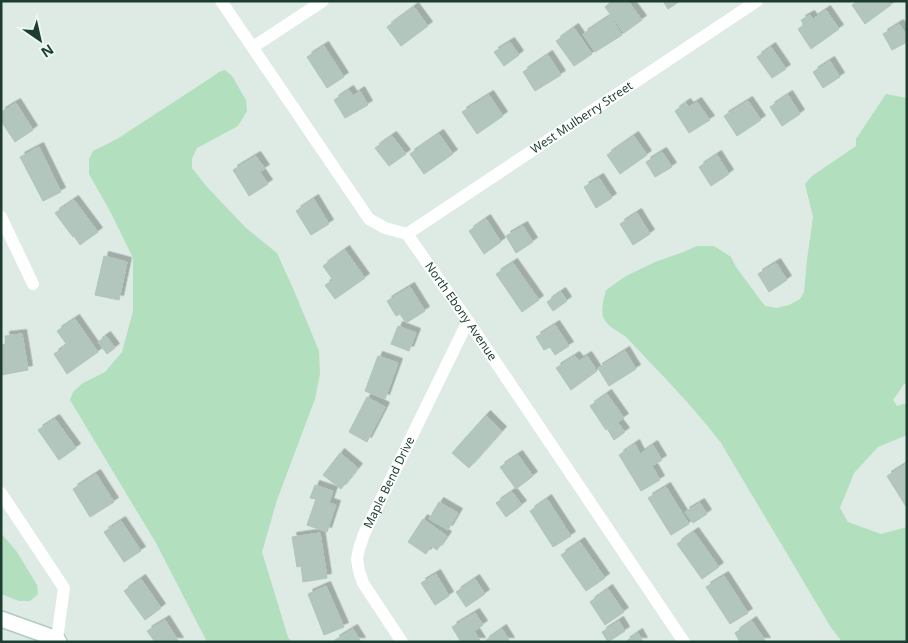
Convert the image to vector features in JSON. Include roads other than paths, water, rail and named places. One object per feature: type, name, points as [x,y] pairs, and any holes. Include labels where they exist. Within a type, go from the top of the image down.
[{"type":"street","points":[[222,1],[369,219],[385,228],[407,234]]},
{"type":"street","points":[[253,47],[323,1]]},
{"type":"street","name":"West Mulberry Street","points":[[407,234],[756,1]]},
{"type":"street","points":[[1,217],[33,284]]},
{"type":"street","name":"North Ebony Avenue","points":[[407,234],[468,321],[684,642]]},
{"type":"street","name":"Maple Bend Drive","points":[[402,642],[363,583],[358,571],[360,549],[364,534],[468,321]]},
{"type":"street","points":[[1,493],[64,588],[58,640],[1,619]]}]
